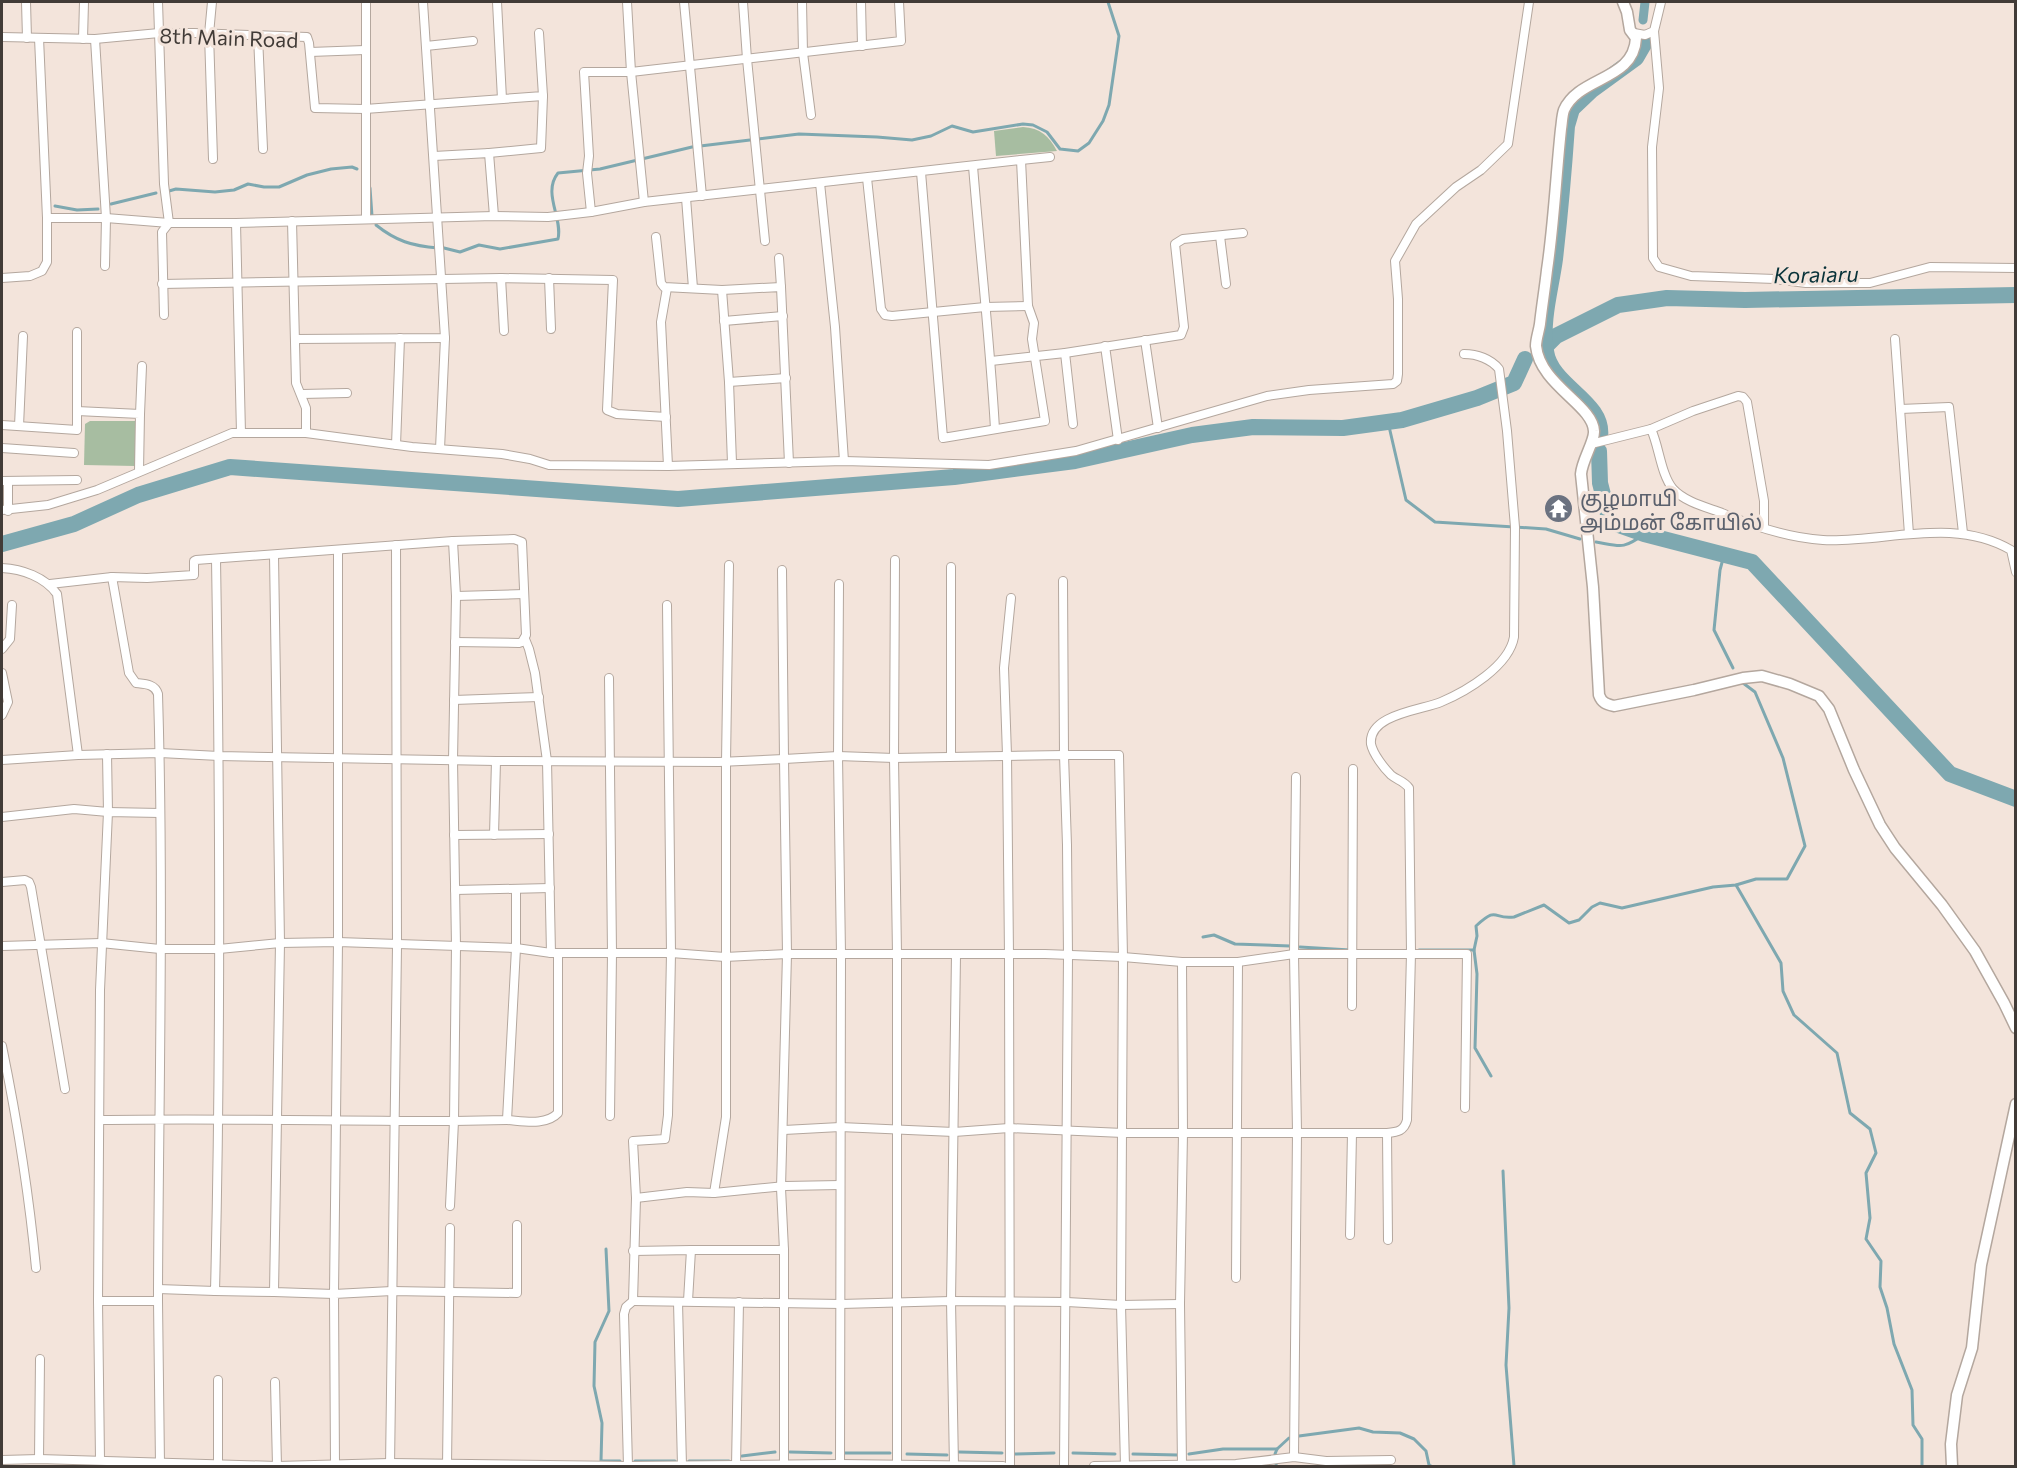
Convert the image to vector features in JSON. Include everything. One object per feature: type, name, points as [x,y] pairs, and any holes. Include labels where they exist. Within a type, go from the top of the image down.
[{"type":"street","points":[[26,2],[27,38]]},
{"type":"street","points":[[83,39],[84,2]]},
{"type":"street","points":[[158,2],[164,184],[169,223],[162,232],[164,315]]},
{"type":"street","points":[[212,2],[209,34],[213,159]]},
{"type":"street","points":[[366,2],[366,219]]},
{"type":"street","points":[[423,2],[445,338],[440,449]]},
{"type":"street","points":[[496,2],[502,99]]},
{"type":"street","points":[[627,2],[631,72],[644,202]]},
{"type":"street","points":[[684,2],[702,196]]},
{"type":"street","points":[[743,2],[765,241]]},
{"type":"street","points":[[802,2],[803,53],[811,115]]},
{"type":"street","points":[[861,2],[862,46]]},
{"type":"street","points":[[591,212],[587,173],[589,156],[584,72],[631,72],[901,41],[899,2]]},
{"type":"street","points":[[77,480],[5,481],[5,510],[48,505],[97,490],[226,435],[241,433],[306,433],[396,445],[502,454],[549,465],[668,466],[844,461],[989,465],[1066,453],[1267,396],[1309,390],[1388,386],[1397,381],[1398,374],[1398,299],[1395,261],[1416,224],[1456,187],[1481,170],[1508,144],[1529,2]]},
{"type":"street","points":[[1623,2],[1628,12],[1630,30],[1636,38],[1636,48],[1629,60],[1621,67],[1572,98],[1564,111],[1548,261],[1536,346],[1544,369],[1590,420],[1594,431],[1581,474],[1588,533],[1599,695],[1607,705],[1614,706],[1743,678],[1762,676],[1819,696],[1829,709],[1880,825],[1975,951],[2016,1028]]},
{"type":"street","points":[[1661,2],[1654,31],[1659,88],[1652,147],[1653,258],[1659,267],[1691,276],[1775,279],[1806,283],[1870,283],[1930,267],[2016,268]]},
{"type":"street","points":[[1634,33],[1645,35],[1654,31]]},
{"type":"street","name":"8th Main Road","points":[[2,37],[95,39],[159,33],[307,37],[315,108],[365,109],[543,96]]},
{"type":"street","points":[[434,156],[541,148],[543,96],[539,33]]},
{"type":"street","points":[[258,36],[263,149]]},
{"type":"street","points":[[2,278],[30,276],[42,271],[46,262],[47,218],[39,38]]},
{"type":"street","points":[[95,39],[106,218],[105,266]]},
{"type":"street","points":[[426,46],[473,41]]},
{"type":"street","points":[[310,52],[365,50]]},
{"type":"street","points":[[489,153],[494,216]]},
{"type":"street","points":[[47,218],[236,223],[438,217],[548,217],[644,202],[1050,157]]},
{"type":"street","points":[[921,172],[943,438],[1045,421],[1032,339],[1034,323],[1028,306],[1021,160]]},
{"type":"street","points":[[973,166],[995,429]]},
{"type":"street","points":[[867,178],[881,309],[885,315],[1028,306]]},
{"type":"street","points":[[820,183],[835,327],[844,461]]},
{"type":"street","points":[[686,198],[693,288]]},
{"type":"street","points":[[292,221],[296,383],[306,408],[306,433]]},
{"type":"street","points":[[236,223],[241,433]]},
{"type":"street","points":[[991,361],[1181,335],[1183,332],[1176,244],[1183,239],[1243,233]]},
{"type":"street","points":[[1220,236],[1226,284]]},
{"type":"street","points":[[656,237],[661,283],[667,288],[722,290],[781,287]]},
{"type":"street","points":[[779,258],[789,463]]},
{"type":"street","points":[[162,284],[501,278],[613,280],[607,410],[617,414],[666,417]]},
{"type":"street","points":[[501,278],[504,331]]},
{"type":"street","points":[[549,278],[551,329]]},
{"type":"street","points":[[667,288],[661,322],[668,466]]},
{"type":"street","points":[[722,290],[732,463]]},
{"type":"street","points":[[724,321],[783,316]]},
{"type":"street","points":[[2,425],[77,430],[77,332]]},
{"type":"street","points":[[19,426],[23,336]]},
{"type":"street","points":[[396,445],[400,338]]},
{"type":"street","points":[[295,339],[445,338]]},
{"type":"street","points":[[1894,339],[1909,534]]},
{"type":"street","points":[[1145,340],[1158,428]]},
{"type":"street","points":[[1105,346],[1118,440]]},
{"type":"street","points":[[1065,352],[1072,424]]},
{"type":"street","points":[[784,1130],[840,1127],[954,1132],[1009,1128],[1123,1133],[1387,1133],[1399,1131],[1405,1127],[1411,953],[1409,788],[1406,783],[1392,775],[1375,754],[1371,743],[1373,734],[1379,725],[1398,714],[1438,704],[1456,695],[1500,664],[1512,646],[1514,637],[1515,527],[1508,431],[1499,369],[1487,360],[1472,354],[1464,354]]},
{"type":"street","points":[[139,471],[141,366]]},
{"type":"street","points":[[729,382],[786,378]]},
{"type":"street","points":[[302,394],[347,393]]},
{"type":"street","points":[[1591,444],[1651,429],[1693,411],[1738,396],[1743,397],[1747,402],[1764,501],[1764,528]]},
{"type":"street","points":[[1900,409],[1949,406],[1963,533]]},
{"type":"street","points":[[77,411],[140,414]]},
{"type":"street","points":[[1651,429],[1667,478],[1673,489],[1688,500],[1744,522],[1800,537],[1824,540],[1963,533],[2011,550],[2016,572]]},
{"type":"street","points":[[2,448],[74,453]]},
{"type":"street","points":[[50,584],[112,577],[147,578],[194,575],[194,561],[453,541],[519,539],[523,548],[525,639],[535,673],[547,761],[550,888],[555,953],[558,1113],[553,1119],[543,1121],[336,1122],[219,1119],[100,1120]]},
{"type":"street","points":[[450,1206],[454,1121],[456,946],[453,760],[456,596],[453,541]]},
{"type":"street","points":[[390,1465],[397,946],[396,545]]},
{"type":"street","points":[[335,1465],[338,551]]},
{"type":"street","points":[[274,555],[280,943],[274,1292]]},
{"type":"street","points":[[214,1291],[219,1119],[219,756],[216,559]]},
{"type":"street","points":[[895,560],[897,1466]]},
{"type":"street","points":[[714,1193],[726,1117],[726,762],[729,565]]},
{"type":"street","points":[[951,567],[951,756]]},
{"type":"street","points":[[2,568],[18,569],[50,584],[57,594],[78,755]]},
{"type":"street","points":[[782,570],[787,954],[781,1188],[784,1250],[784,1466]]},
{"type":"street","points":[[112,577],[129,673],[136,683],[152,686],[158,694],[160,753],[158,1289],[160,1464]]},
{"type":"street","points":[[1063,581],[1068,956],[1064,1467]]},
{"type":"street","points":[[839,584],[840,1465]]},
{"type":"street","points":[[456,596],[524,594]]},
{"type":"street","points":[[1010,1467],[1009,955],[1004,668],[1011,598]]},
{"type":"street","points":[[2,649],[10,639],[12,605]]},
{"type":"street","points":[[633,1301],[636,1198],[633,1141],[665,1139],[668,1115],[671,953],[667,605]]},
{"type":"street","points":[[455,642],[519,642],[525,639]]},
{"type":"street","points":[[2,673],[8,702],[2,715]]},
{"type":"street","points":[[609,678],[612,953],[610,1116]]},
{"type":"street","points":[[454,700],[538,697]]},
{"type":"street","points":[[2,760],[160,753],[496,761],[668,762],[726,762],[838,756],[894,758],[1119,755],[1123,957],[1121,1305],[1125,1466]]},
{"type":"street","points":[[100,1460],[98,1301],[101,943],[108,812],[107,754]]},
{"type":"street","points":[[494,835],[496,761]]},
{"type":"street","points":[[1352,1006],[1353,770]]},
{"type":"street","points":[[1294,1457],[1297,1132],[1294,954],[1296,777]]},
{"type":"street","points":[[2,817],[74,809],[160,813]]},
{"type":"street","points":[[454,835],[549,834]]},
{"type":"street","points":[[2,882],[25,880],[29,882],[65,1089]]},
{"type":"street","points":[[455,890],[550,888]]},
{"type":"street","points":[[507,1120],[516,948],[516,889]]},
{"type":"street","points":[[2,946],[101,943],[160,949],[219,949],[280,943],[338,942],[397,946],[516,948],[555,953],[671,953],[725,957],[787,954],[1045,954],[1182,962],[1238,962],[1294,954],[1467,954],[1465,1108]]},
{"type":"street","points":[[954,1466],[951,1301],[956,955]]},
{"type":"street","points":[[1182,962],[1180,1304],[1182,1465]]},
{"type":"street","points":[[1236,1278],[1238,962]]},
{"type":"street","points":[[2,1046],[36,1268]]},
{"type":"street","points":[[1952,1467],[1952,1434],[1957,1395],[1972,1348],[1981,1265],[2016,1104]]},
{"type":"street","points":[[1350,1235],[1352,1133]]},
{"type":"street","points":[[1387,1133],[1388,1240]]},
{"type":"street","points":[[636,1198],[687,1191],[714,1193],[785,1186],[840,1185]]},
{"type":"street","points":[[158,1289],[334,1294],[392,1291],[517,1293],[517,1225]]},
{"type":"street","points":[[447,1466],[450,1228]]},
{"type":"street","points":[[688,1301],[691,1250]]},
{"type":"street","points":[[633,1251],[784,1250]]},
{"type":"street","points":[[98,1301],[158,1301]]},
{"type":"street","points":[[627,1466],[624,1314],[626,1307],[633,1301],[841,1304],[951,1301],[1180,1304]]},
{"type":"street","points":[[678,1302],[682,1466]]},
{"type":"street","points":[[736,1466],[739,1302]]},
{"type":"street","points":[[39,1459],[40,1359]]},
{"type":"street","points":[[218,1465],[219,1380]]},
{"type":"street","points":[[276,1382],[277,1466]]},
{"type":"street","points":[[1094,1467],[1236,1465],[1282,1462],[1294,1457],[1326,1464],[1374,1463],[1391,1460]]},
{"type":"street","points":[[2,1461],[100,1460],[160,1464],[277,1466],[1003,1467]]},
{"type":"green space","points":[[1023,127],[1043,134],[1057,151],[996,156],[994,131]]},
{"type":"green space","points":[[90,421],[136,421],[135,466],[84,465],[85,424]]},
{"type":"waterway","points":[[444,248],[460,252],[479,245],[500,249],[558,239],[558,223],[552,197],[552,189],[558,173],[600,169],[692,147],[799,134],[912,140],[931,136],[952,126],[973,132],[1023,124],[1033,125],[1047,132],[1060,149],[1078,151],[1089,143],[1103,121],[1109,105],[1119,36],[1108,2]]},
{"type":"waterway","points":[[1643,20],[1645,2]]},
{"type":"waterway","points":[[1600,437],[1599,424],[1594,413],[1557,375],[1546,351],[1546,317],[1559,226],[1567,126],[1572,109],[1592,90],[1636,58],[1647,39]]},
{"type":"waterway","points":[[169,191],[176,189],[215,192],[234,190],[248,184],[279,187],[307,175],[331,169],[352,167],[357,169]]},
{"type":"waterway","points":[[370,188],[372,216]]},
{"type":"waterway","points":[[111,204],[156,193]]},
{"type":"waterway","points":[[55,206],[77,210],[98,209]]},
{"type":"waterway","points":[[376,225],[405,242],[438,248]]},
{"type":"waterway","name":"Koraiaru","points":[[1545,347],[1556,336],[1618,305],[1667,298],[1745,300],[2016,295]]},
{"type":"waterway","points":[[2,544],[74,524],[138,495],[230,467],[678,499],[954,477],[1075,461],[1192,435],[1253,427],[1343,428],[1402,420],[1477,398],[1514,383],[1525,359]]},
{"type":"waterway","points":[[1388,422],[1406,500],[1435,522],[1546,529],[1580,539]]},
{"type":"waterway","points":[[1599,451],[1600,483],[1610,522],[1644,534],[1752,562],[1950,774],[2016,799]]},
{"type":"waterway","points":[[1596,542],[1621,546],[1631,543],[1644,534]]},
{"type":"waterway","points":[[1724,555],[1720,570],[1714,630],[1733,668]]},
{"type":"waterway","points":[[1491,1076],[1475,1048],[1477,974],[1474,950],[1477,936],[1476,926],[1489,916],[1514,917],[1544,905],[1569,923],[1579,920],[1592,907],[1600,903],[1622,908],[1756,879],[1787,879],[1805,846],[1783,758],[1755,692],[1743,683]]},
{"type":"waterway","points":[[1736,885],[1781,963],[1783,991],[1794,1015],[1837,1053],[1850,1113],[1870,1129],[1876,1153],[1866,1173],[1870,1218],[1866,1239],[1881,1261],[1880,1287],[1894,1344],[1912,1390],[1913,1425],[1922,1439],[1922,1466]]},
{"type":"waterway","points":[[1203,937],[1214,935],[1235,944],[1290,946]]},
{"type":"waterway","points":[[1300,947],[1350,950]]},
{"type":"waterway","points":[[1419,950],[1474,950]]},
{"type":"waterway","points":[[1503,1171],[1509,1308],[1506,1365],[1514,1466]]},
{"type":"waterway","points":[[606,1249],[609,1311],[595,1342],[594,1386],[602,1423],[601,1461],[620,1461]]},
{"type":"waterway","points":[[1299,1436],[1359,1428],[1373,1432],[1400,1433],[1414,1439],[1426,1451],[1431,1466]]},
{"type":"waterway","points":[[1275,1454],[1289,1438]]},
{"type":"waterway","points":[[1189,1454],[1223,1449],[1277,1449]]},
{"type":"waterway","points":[[742,1456],[775,1452]]},
{"type":"waterway","points":[[790,1452],[831,1453]]},
{"type":"waterway","points":[[959,1452],[1002,1453]]},
{"type":"waterway","points":[[844,1453],[890,1453]]},
{"type":"waterway","points":[[1015,1454],[1054,1453]]},
{"type":"waterway","points":[[1073,1453],[1115,1454]]},
{"type":"waterway","points":[[907,1454],[947,1455]]},
{"type":"waterway","points":[[1133,1454],[1178,1455]]},
{"type":"waterway","points":[[635,1461],[675,1461]]},
{"type":"waterway","points":[[689,1461],[729,1461]]},
{"type":"place","name":"குழமாயி அம்மன் கோயில்","points":[[1559,509]]}]
